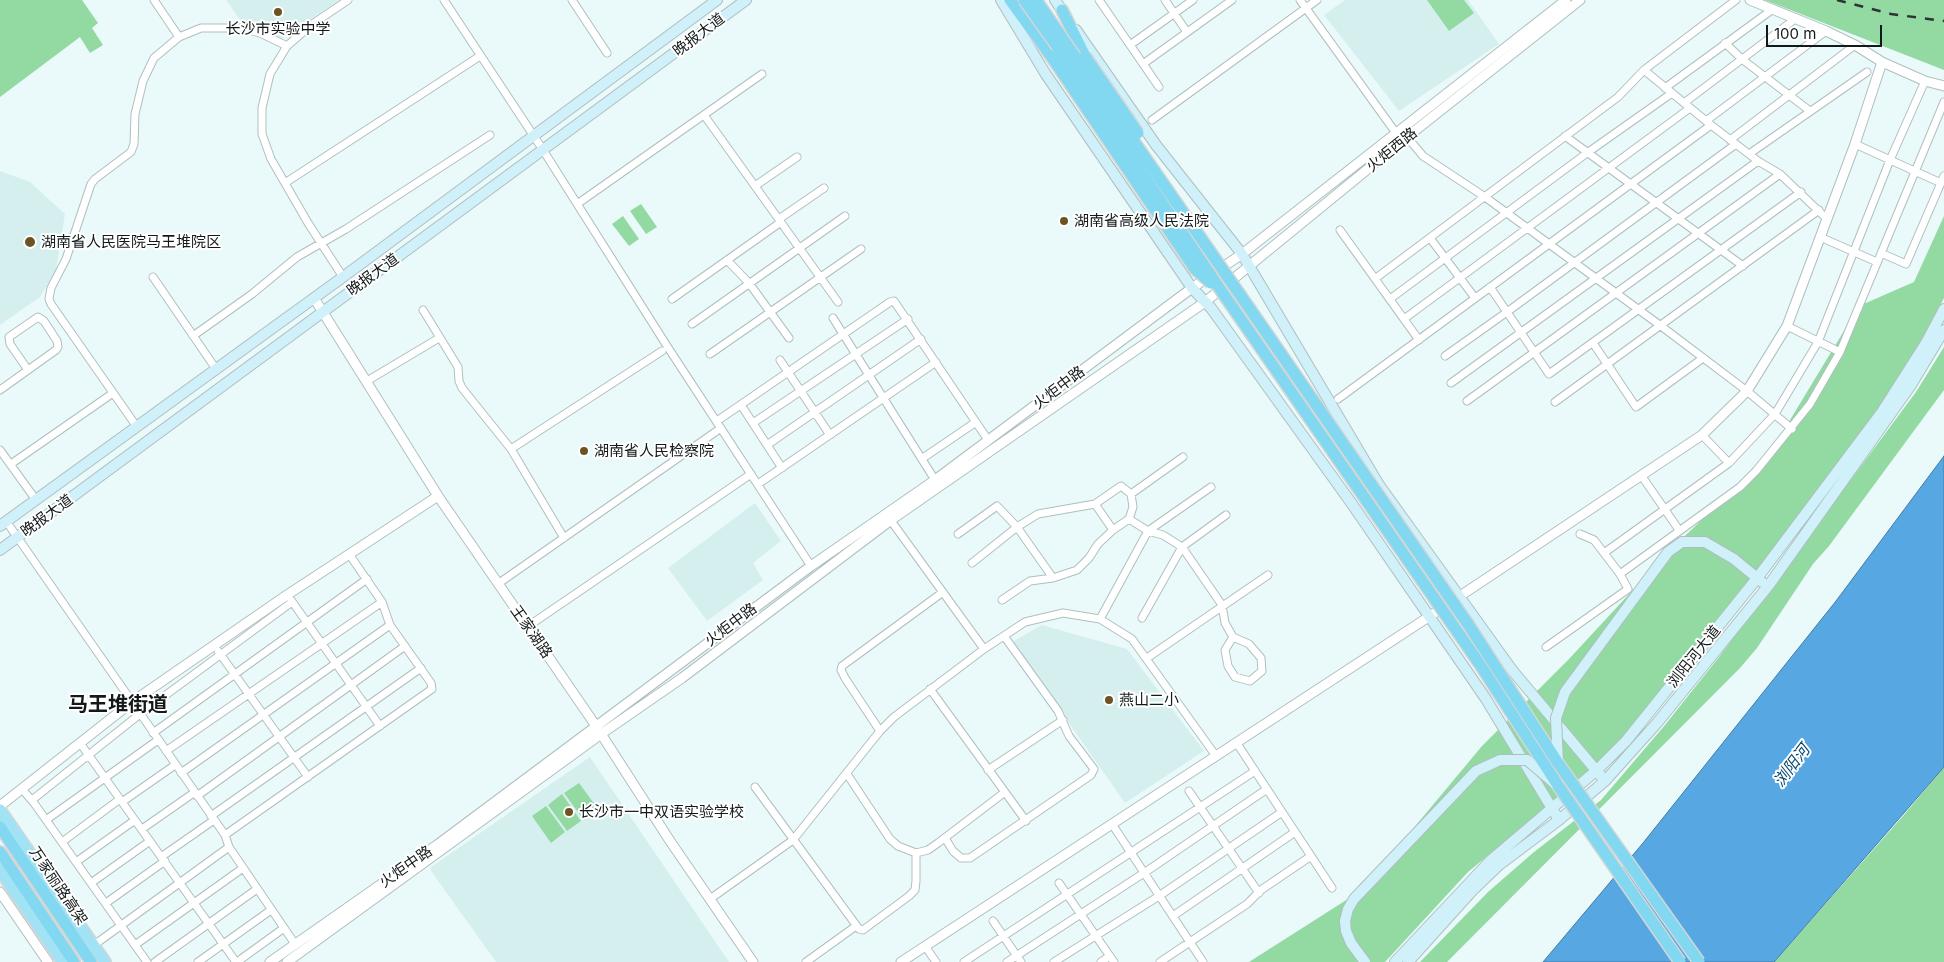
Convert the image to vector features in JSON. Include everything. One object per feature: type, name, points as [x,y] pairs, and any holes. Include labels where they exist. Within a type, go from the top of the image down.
[{"type":"highway","points":[[1010,0],[1051,56],[1195,269],[1222,292]]},
{"type":"highway","points":[[1024,0],[1222,292],[1479,663],[1559,787],[1680,962]]},
{"type":"highway","points":[[1036,0],[1468,624],[1558,763],[1699,962]]},
{"type":"highway","points":[[1062,10],[1085,56],[1213,243],[1231,280]]},
{"type":"highway","name":"万家丽路高架","points":[[0,827],[91,962]]},
{"type":"highway","name":"万家丽路高架","points":[[0,852],[74,962]]},
{"type":"main road","name":"晚报大道","points":[[3,524],[343,277],[717,0]]},
{"type":"main road","name":"晚报大道","points":[[0,550],[746,0]]},
{"type":"main road","points":[[1001,0],[1044,73],[1192,288],[1206,302],[1352,504],[1430,616],[1486,699],[1559,820]]},
{"type":"main road","points":[[1055,0],[1156,145],[1242,254],[1379,485],[1512,670],[1605,781]]},
{"type":"main road","name":"浏阳河大道","points":[[1395,962],[1491,860],[1553,809],[1626,741],[1757,579],[1882,412],[1926,343],[1944,309]]},
{"type":"main road","name":"浏阳河大道","points":[[1408,962],[1472,891],[1499,865],[1559,820],[1605,781],[1658,723],[1768,585],[1911,385],[1944,330]]},
{"type":"main road","points":[[1558,763],[1556,718],[1565,692],[1668,552],[1682,542],[1705,542],[1734,558],[1757,579],[1768,585]]},
{"type":"main road","points":[[1365,962],[1351,943],[1346,931],[1345,921],[1351,904],[1476,771],[1500,760],[1527,760],[1559,787]]},
{"type":"main road","points":[[0,810],[105,962]]},
{"type":"main road","points":[[0,870],[63,962]]},
{"type":"street","points":[[154,0],[179,36]]},
{"type":"street","points":[[343,277],[271,159],[262,134],[262,108],[270,74],[287,46],[311,25],[348,0]]},
{"type":"street","points":[[444,0],[811,566]]},
{"type":"street","points":[[572,0],[607,53]]},
{"type":"street","points":[[1099,0],[1159,87]]},
{"type":"street","points":[[1165,0],[1187,32]]},
{"type":"street","points":[[1130,45],[1193,0]]},
{"type":"street","points":[[1143,64],[1232,0]]},
{"type":"street","points":[[1300,0],[1396,133],[1407,136],[1423,156],[1486,197],[1661,326],[1747,391],[1792,429]]},
{"type":"street","points":[[1152,120],[1317,0]]},
{"type":"street","name":"火炬西路","points":[[1192,288],[1242,254],[1566,0]]},
{"type":"street","name":"火炬西路","points":[[889,517],[1206,302],[1407,136],[1580,0]]},
{"type":"street","points":[[1376,278],[1618,97],[1644,70],[1736,0]]},
{"type":"street","points":[[1750,0],[1826,31],[1855,45],[1882,62],[1925,81],[1944,86]]},
{"type":"street","points":[[1665,88],[1773,9]]},
{"type":"street","points":[[1404,319],[1608,169],[1795,19]]},
{"type":"street","points":[[137,427],[51,304],[50,294],[66,259],[91,184],[131,152],[134,144],[135,114],[143,81],[154,58],[179,36],[201,28],[241,28],[260,33],[287,46]]},
{"type":"street","points":[[1338,399],[1630,184],[1826,31]]},
{"type":"street","points":[[1725,43],[1743,60],[1810,111]]},
{"type":"street","points":[[1445,356],[1656,203],[1733,142],[1789,94],[1855,45]]},
{"type":"street","points":[[285,183],[480,56]]},
{"type":"street","points":[[900,962],[1430,616],[1702,435],[1747,391],[1787,326],[1855,144],[1882,62]]},
{"type":"street","points":[[1644,70],[1708,123],[1758,161],[1780,174],[1827,218]]},
{"type":"street","points":[[1749,154],[1867,72]]},
{"type":"street","points":[[580,202],[762,74]]},
{"type":"street","points":[[1604,553],[1729,463],[1775,414],[1818,342],[1890,160],[1925,81]]},
{"type":"street","points":[[1390,299],[1506,212],[1672,93]]},
{"type":"street","points":[[1620,574],[1740,486],[1756,471],[1792,429],[1810,404],[1840,352],[1944,102]]},
{"type":"street","points":[[704,115],[838,302]]},
{"type":"street","points":[[193,336],[252,294],[297,257],[320,242],[346,229],[490,135]]},
{"type":"street","points":[[1565,136],[1743,266]]},
{"type":"street","points":[[1855,144],[1914,171],[1943,180],[1906,264],[1881,253]]},
{"type":"street","points":[[754,186],[797,157]]},
{"type":"street","points":[[1450,383],[1758,161]]},
{"type":"street","points":[[1467,401],[1780,174]]},
{"type":"street","points":[[672,298],[824,188]]},
{"type":"street","points":[[1490,287],[1549,374],[1801,192]]},
{"type":"street","points":[[1555,402],[1819,210]]},
{"type":"street","points":[[692,324],[845,216]]},
{"type":"street","points":[[1340,230],[1419,340]]},
{"type":"street","points":[[1820,237],[1878,262]]},
{"type":"street","points":[[1430,238],[1476,298]]},
{"type":"street","points":[[710,354],[861,249]]},
{"type":"street","points":[[727,260],[749,283],[789,338]]},
{"type":"street","points":[[152,277],[216,370]]},
{"type":"street","name":"火炬中路","points":[[270,962],[599,730],[811,566],[889,517],[935,480],[1192,288]]},
{"type":"street","name":"王家湖路","points":[[314,298],[438,496],[599,730],[670,842],[753,962]]},
{"type":"street","points":[[502,581],[719,425],[741,405],[894,301],[908,319],[988,440]]},
{"type":"street","points":[[423,310],[458,367],[459,381],[462,388],[511,449],[564,538]]},
{"type":"street","points":[[0,390],[28,370],[56,350],[58,344],[44,321],[38,317],[9,338],[10,344],[28,370]]},
{"type":"street","points":[[833,318],[923,458],[935,480]]},
{"type":"street","points":[[753,423],[908,319]]},
{"type":"street","points":[[1787,326],[1840,352]]},
{"type":"street","points":[[367,382],[439,338]]},
{"type":"street","points":[[767,444],[921,339]]},
{"type":"street","points":[[1593,343],[1636,407],[1703,358]]},
{"type":"street","points":[[511,449],[662,351]]},
{"type":"street","points":[[780,360],[830,435]]},
{"type":"street","points":[[758,484],[936,362]]},
{"type":"street","points":[[10,464],[113,392]]},
{"type":"street","points":[[741,405],[782,468]]},
{"type":"street","points":[[923,458],[976,422]]},
{"type":"street","points":[[1702,435],[1729,463]]},
{"type":"street","points":[[0,450],[36,500]]},
{"type":"street","points":[[1131,494],[1183,456]]},
{"type":"street","points":[[527,627],[751,474]]},
{"type":"street","points":[[1641,475],[1679,530]]},
{"type":"street","points":[[972,563],[1017,527],[1038,514],[1095,504],[1121,486],[1131,494],[1133,507],[1129,519],[1098,544],[1089,558],[1077,570],[1053,578],[1030,581],[1002,600]]},
{"type":"street","points":[[1100,619],[1148,531],[1211,488]]},
{"type":"street","points":[[32,800],[88,754],[349,554],[438,496]]},
{"type":"street","points":[[1095,504],[1113,530]]},
{"type":"street","points":[[958,534],[998,506],[1017,527],[1053,578]]},
{"type":"street","points":[[1142,618],[1182,547],[1226,515]]},
{"type":"street","points":[[287,962],[599,730],[682,678],[889,517],[984,649]]},
{"type":"street","points":[[1129,519],[1148,531],[1163,535],[1182,547],[1222,605],[1225,623],[1232,637],[1249,644],[1261,658],[1262,671],[1250,681],[1235,677],[1228,666],[1225,650],[1232,637]]},
{"type":"street","points":[[3,524],[17,537],[213,818],[225,836],[229,847],[295,944]]},
{"type":"street","points":[[1546,647],[1628,589],[1620,574],[1594,540],[1580,534]]},
{"type":"street","points":[[225,836],[432,689],[432,685],[421,668],[390,625],[382,602],[349,554]]},
{"type":"street","points":[[1147,658],[1268,575]]},
{"type":"street","points":[[153,732],[367,579]]},
{"type":"street","points":[[880,731],[844,678],[842,666],[944,592]]},
{"type":"street","points":[[290,599],[380,726]]},
{"type":"street","points":[[0,806],[132,702],[214,644],[290,599]]},
{"type":"street","points":[[166,751],[382,602]]},
{"type":"street","points":[[710,899],[793,840],[894,716],[984,649],[1026,622],[1063,613],[1100,619],[1132,639],[1216,756]]},
{"type":"street","points":[[181,773],[335,662],[390,625]]},
{"type":"street","points":[[945,838],[953,851],[961,858],[970,858],[1092,774],[1094,769],[1069,736],[1063,720],[1004,636]]},
{"type":"street","points":[[214,644],[308,777]]},
{"type":"street","points":[[142,829],[196,794],[405,646]]},
{"type":"street","points":[[106,904],[213,818],[294,757],[421,668]]},
{"type":"street","points":[[930,689],[1026,821]]},
{"type":"street","points":[[988,770],[1063,720]]},
{"type":"street","points":[[46,820],[158,740]]},
{"type":"street","points":[[1236,742],[1332,888]]},
{"type":"street","points":[[80,743],[237,962],[284,928]]},
{"type":"street","points":[[62,842],[175,764]]},
{"type":"street","points":[[964,962],[1255,771]]},
{"type":"street","points":[[846,774],[890,840],[898,846],[916,853],[928,850],[1005,792]]},
{"type":"street","points":[[754,787],[859,929],[863,930],[915,890],[916,853]]},
{"type":"street","points":[[22,789],[32,800],[147,962]]},
{"type":"street","points":[[1007,962],[1019,959],[1081,914],[1267,789]]},
{"type":"street","points":[[1189,791],[1230,848],[1259,893]]},
{"type":"street","points":[[1054,962],[1159,896],[1282,812]]},
{"type":"street","points":[[76,862],[135,820]]},
{"type":"street","points":[[1112,824],[1203,962]]},
{"type":"street","points":[[1173,916],[1295,832]]},
{"type":"street","points":[[91,883],[150,841]]},
{"type":"street","points":[[94,945],[229,847]]},
{"type":"street","points":[[1160,962],[1251,900],[1311,856]]},
{"type":"street","points":[[135,945],[243,868]]},
{"type":"street","points":[[1059,882],[1112,959],[1101,962]]},
{"type":"street","points":[[155,962],[257,890]]},
{"type":"street","points":[[0,892],[48,962]]},
{"type":"street","points":[[198,962],[272,910]]},
{"type":"street","points":[[994,921],[1019,959]]},
{"type":"street","points":[[806,962],[856,926]]},
{"type":"street","points":[[925,946],[936,962]]},
{"type":"shaded area","name":"长沙市实验中学","points":[[226,0],[339,0],[283,38],[251,33]]},
{"type":"shaded area","points":[[1345,0],[1468,0],[1499,44],[1399,111],[1324,15]]},
{"type":"shaded area","name":"湖南省人民医院马王堆院区","points":[[0,171],[30,182],[65,214],[56,270],[40,297],[0,325]]},
{"type":"shaded area","points":[[755,503],[781,541],[753,563],[763,580],[707,621],[668,568]]},
{"type":"shaded area","name":"燕山二小","points":[[1042,625],[1127,649],[1204,751],[1125,803],[1012,642]]},
{"type":"shaded area","name":"长沙市一中双语实验学校","points":[[590,757],[729,962],[496,962],[431,871],[431,867]]},
{"type":"green space","points":[[0,0],[82,0],[98,23],[92,28],[103,45],[90,53],[80,37],[0,97]]},
{"type":"green space","points":[[1427,0],[1464,0],[1474,13],[1449,31]]},
{"type":"green space","points":[[1765,0],[1944,0],[1944,70]]},
{"type":"green space","points":[[641,204],[657,227],[646,234],[630,211]]},
{"type":"green space","points":[[623,216],[639,239],[629,246],[612,224]]},
{"type":"green space","points":[[1944,216],[1944,298],[1901,381],[1626,741],[1468,872],[1385,962],[1249,962],[1362,890],[1482,746],[1569,659],[1668,552],[1767,458],[1859,306],[1914,282]]},
{"type":"green space","points":[[1944,347],[1944,390],[1829,546],[1813,564],[1757,648],[1740,668],[1447,962],[1420,962],[1488,892],[1534,852],[1601,800],[1665,725],[1719,657],[1916,392]]},
{"type":"green space","points":[[1944,767],[1944,962],[1774,962],[1903,816]]},
{"type":"green space","points":[[579,783],[598,809],[583,819],[564,793]]},
{"type":"green space","points":[[562,794],[581,821],[567,831],[548,805]]},
{"type":"green space","points":[[546,806],[565,832],[551,843],[532,816]]},
{"type":"water","name":"浏阳河","points":[[1944,456],[1944,767],[1774,962],[1543,962],[1643,843],[1836,601]]},
{"type":"railway","points":[[1837,0],[1891,14],[1944,21]]},
{"type":"place","name":"长沙市实验中学","points":[[278,12]]},
{"type":"place","name":"湖南省高级人民法院","points":[[1064,221]]},
{"type":"place","name":"湖南省人民医院马王堆院区","points":[[30,242]]},
{"type":"place","name":"湖南省人民检察院","points":[[584,451]]},
{"type":"place","name":"燕山二小","points":[[1109,700]]},
{"type":"place","name":"长沙市一中双语实验学校","points":[[569,812]]},
{"type":"district","name":"马王堆街道","points":[[118,705]]}]
